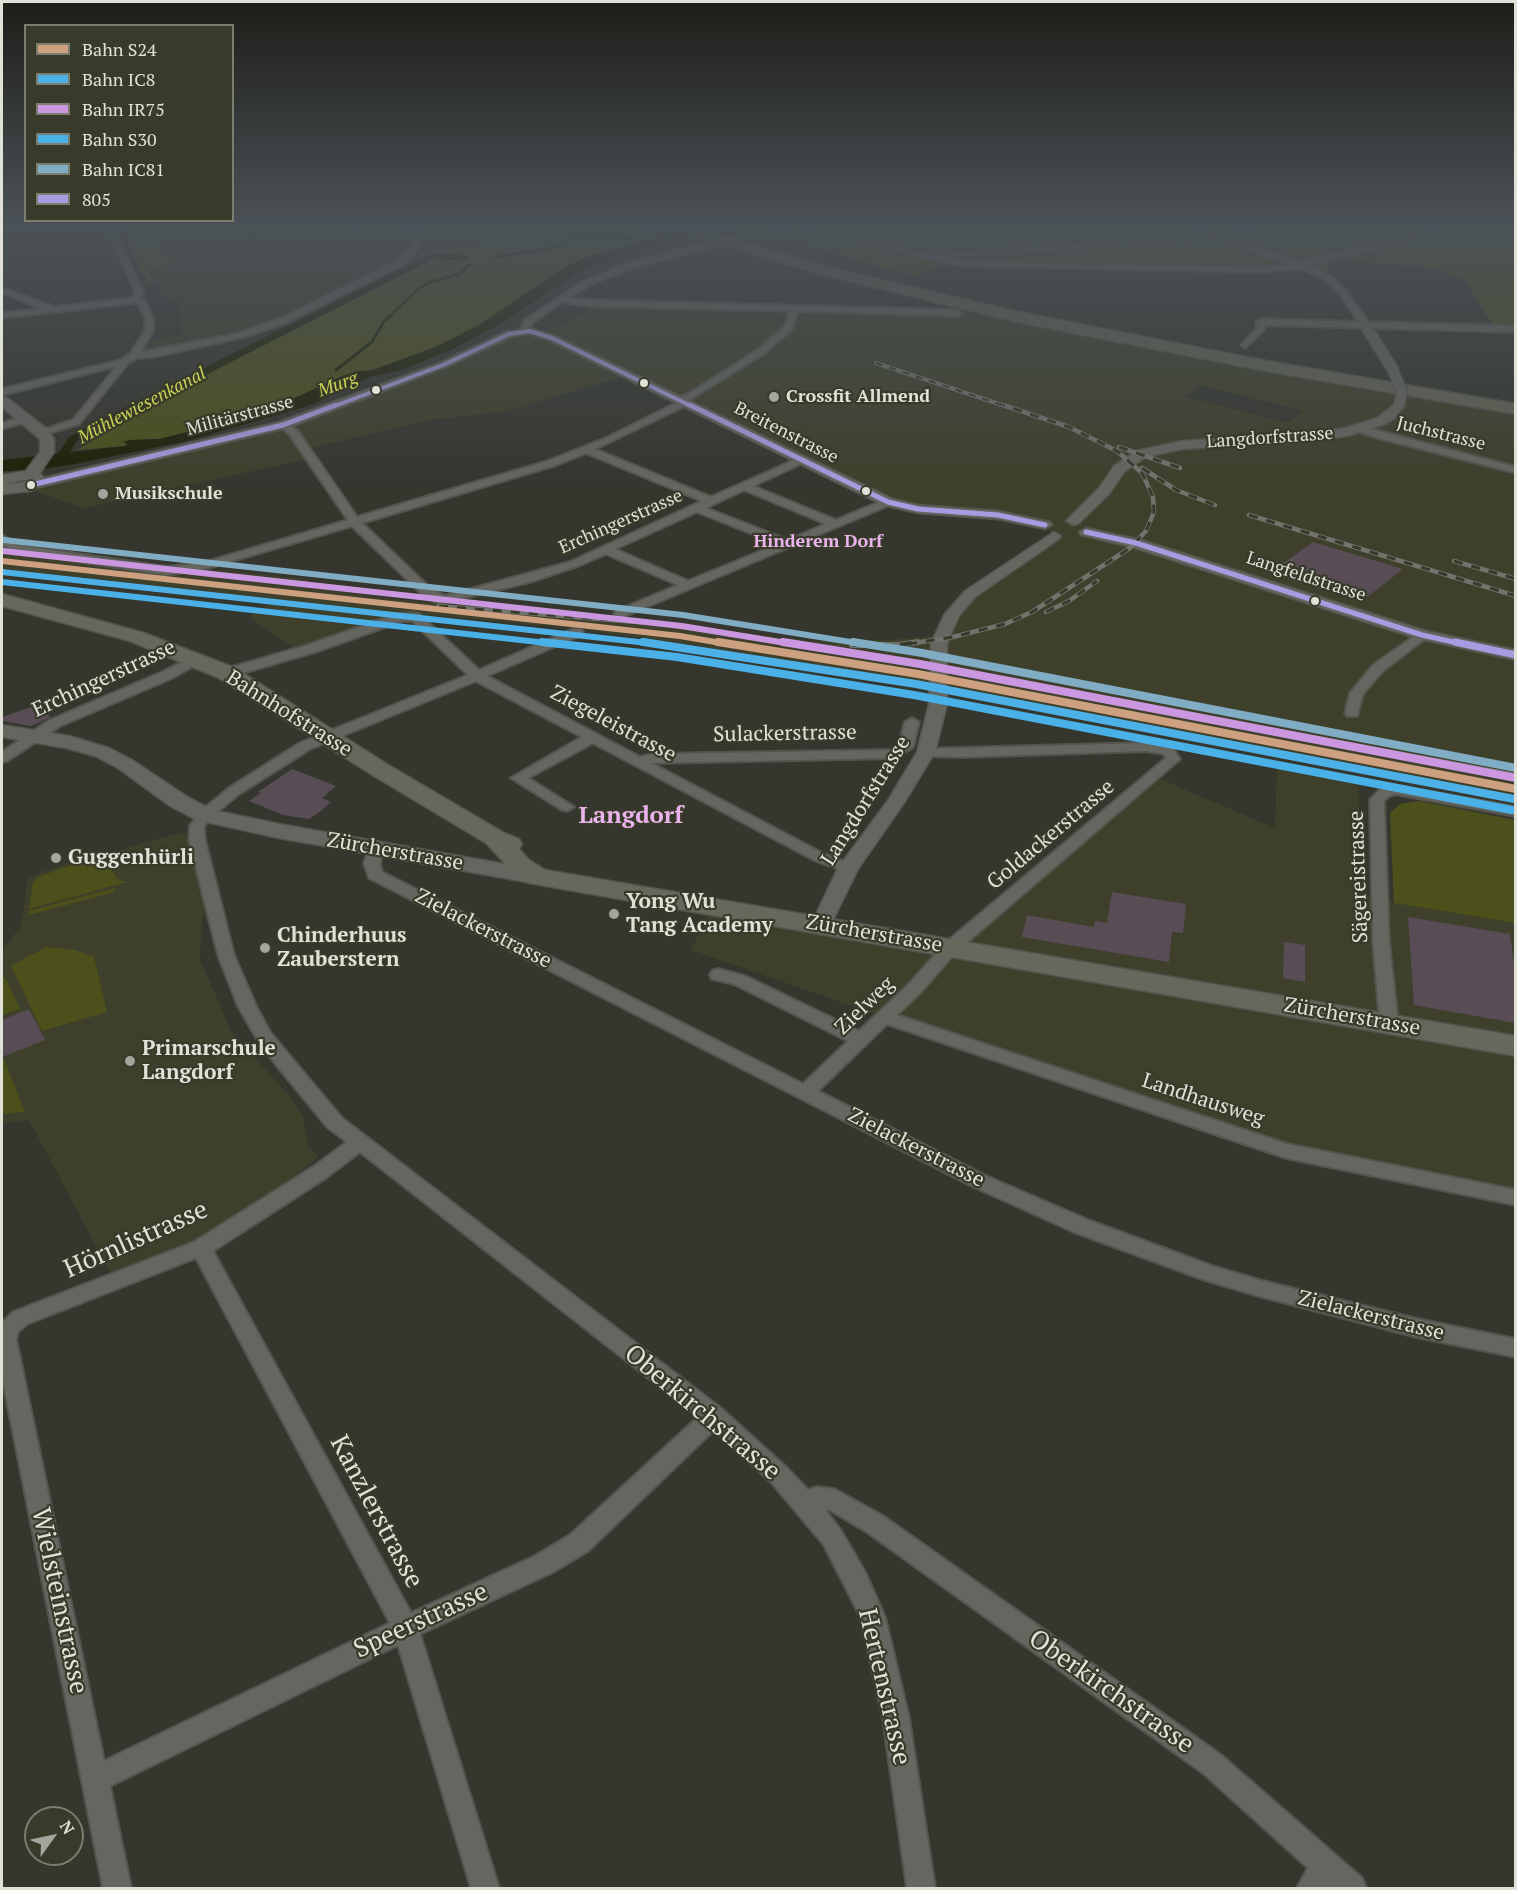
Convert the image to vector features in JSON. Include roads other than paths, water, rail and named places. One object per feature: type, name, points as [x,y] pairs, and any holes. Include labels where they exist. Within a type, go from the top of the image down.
[{"type":"highway","points":[[1005,313],[1250,363],[1515,410]]},
{"type":"highway","points":[[1029,313],[1193,346],[1393,375],[1515,398]]},
{"type":"highway","points":[[1393,375],[1515,402]]},
{"type":"main road","points":[[2,502],[23,479],[44,445],[26,419],[4,394]]},
{"type":"main road","points":[[2,489],[23,479]]},
{"type":"main road","name":"Bahnhofstrasse","points":[[2,600],[137,637],[192,661],[227,673],[326,737],[495,838],[549,867],[605,887]]},
{"type":"main road","name":"Zürcherstrasse","points":[[2,731],[69,742],[102,752],[125,764],[178,801],[205,815],[538,877],[1515,1046]]},
{"type":"main road","name":"Bahnhofstrasse","points":[[495,838],[520,865],[538,877]]},
{"type":"street","points":[[2,316],[26,313]]},
{"type":"street","points":[[135,355],[134,352],[144,340],[150,320],[147,313]]},
{"type":"street","points":[[4,394],[124,362],[135,355],[152,354],[259,330],[300,313]]},
{"type":"street","name":"Militärstrasse","points":[[23,479],[85,473],[283,425],[430,371],[509,334],[524,331],[528,322],[540,313]]},
{"type":"street","points":[[2,532],[4,542],[14,548],[58,556],[166,571],[204,566],[515,475],[588,450],[683,401],[762,351],[789,327],[793,313]]},
{"type":"street","points":[[1357,313],[1365,325]]},
{"type":"street","points":[[1245,345],[1261,328],[1260,322],[1515,329]]},
{"type":"street","name":"Langdorfstrasse","points":[[1073,521],[1104,491],[1119,469],[1141,454],[1182,445],[1297,438],[1360,429],[1391,415],[1400,405],[1402,391],[1365,325]]},
{"type":"street","name":"Breitenstrasse","points":[[524,331],[552,338],[888,502],[918,509],[998,515],[1065,534]]},
{"type":"street","points":[[44,445],[76,422],[124,362]]},
{"type":"street","points":[[2,426],[26,419]]},
{"type":"street","points":[[283,425],[293,432],[355,522]]},
{"type":"street","name":"Juchstrasse","points":[[1360,429],[1515,470]]},
{"type":"street","points":[[588,450],[711,501]]},
{"type":"street","name":"Erchingerstrasse","points":[[355,522],[427,592],[439,600],[450,599],[542,575],[607,550],[801,460]]},
{"type":"street","points":[[744,486],[834,523]]},
{"type":"street","points":[[620,614],[888,502]]},
{"type":"street","points":[[697,508],[787,543]]},
{"type":"street","points":[[1059,520],[1073,521],[1082,525],[1065,534],[1059,520]]},
{"type":"street","name":"Langdorfstrasse","points":[[821,925],[848,868],[895,803],[926,752],[938,704],[939,644],[952,615],[970,594],[1065,534]]},
{"type":"street","name":"Langfeldstrasse","points":[[1065,534],[1136,543],[1422,635],[1515,655]]},
{"type":"street","points":[[607,550],[687,585]]},
{"type":"street","name":"Ziegeleistrasse","points":[[227,673],[310,649],[369,627],[415,617],[477,675],[819,857],[848,868]]},
{"type":"street","points":[[205,815],[243,785],[305,746],[577,632]]},
{"type":"street","points":[[1352,713],[1357,693],[1378,668],[1422,635]]},
{"type":"street","name":"Erchingerstrasse","points":[[2,758],[54,723],[165,676],[192,661]]},
{"type":"street","name":"Sulackerstrasse","points":[[638,762],[647,758],[895,754],[906,747],[912,722]]},
{"type":"street","points":[[567,807],[518,778],[593,737]]},
{"type":"street","name":"Goldackerstrasse","points":[[926,752],[962,753],[1146,747],[1161,748],[1170,753],[1173,759],[950,948]]},
{"type":"street","name":"Sägereistrasse","points":[[1389,1024],[1381,941],[1377,800],[1384,793],[1396,790],[1515,812]]},
{"type":"street","name":"Oberkirchstrasse","points":[[205,815],[197,826],[197,840],[226,954],[247,1006],[263,1035],[290,1071],[335,1123],[714,1416],[779,1475],[804,1502],[817,1498],[834,1500],[875,1524],[1212,1764],[1352,1888]]},
{"type":"street","name":"Zielackerstrasse","points":[[376,848],[372,863],[375,875],[979,1181],[1081,1226],[1209,1273],[1290,1296],[1417,1328],[1515,1348]]},
{"type":"street","name":"Zielweg","points":[[806,1092],[916,987],[950,948]]},
{"type":"street","points":[[718,975],[739,980],[861,1040]]},
{"type":"street","name":"Landhausweg","points":[[884,1017],[1286,1151],[1515,1198]]},
{"type":"street","name":"Hörnlistrasse","points":[[20,1318],[201,1248],[320,1172],[359,1143]]},
{"type":"street","name":"Kanzlerstrasse","points":[[201,1248],[406,1628],[485,1888]]},
{"type":"street","name":"Wielsteinstrasse","points":[[20,1318],[10,1327],[5,1339],[117,1888]]},
{"type":"street","name":"Speerstrasse","points":[[96,1779],[406,1628],[544,1564],[579,1543],[714,1416]]},
{"type":"street","name":"Hertenstrasse","points":[[804,1502],[831,1537],[873,1617],[896,1718],[921,1888]]},
{"type":"street","points":[[1311,1888],[1327,1866]]},
{"type":"water","name":"Murg","points":[[496,313],[516,313],[453,349],[402,370],[369,377],[311,405],[187,441],[75,464],[37,470],[2,471],[2,460],[125,446],[128,444],[123,442],[130,440],[159,439],[235,420],[297,397],[342,376],[358,371],[370,371],[435,347],[479,325]]},
{"type":"waterway","name":"Mühlewiesenkanal","points":[[48,462],[64,453],[73,439],[93,428],[320,313]]},
{"type":"waterway","name":"Murg","points":[[336,370],[372,342],[383,323],[393,313]]},
{"type":"railway","points":[[876,363],[1008,407]]},
{"type":"railway","points":[[908,644],[953,637],[1005,624],[1032,612],[1130,548],[1146,531],[1154,512],[1153,497],[1142,473],[1117,451],[1069,427],[1003,405]]},
{"type":"railway","points":[[1119,447],[1180,468]]},
{"type":"railway","points":[[1142,468],[1176,490],[1215,505]]},
{"type":"railway","points":[[1249,515],[1516,596]]},
{"type":"railway","points":[[1454,561],[1516,579]]},
{"type":"railway","points":[[1046,612],[1069,601],[1097,581]]},
{"type":"railway","points":[[439,606],[661,624],[797,644]]},
{"type":"railway","points":[[787,642],[1516,776]]},
{"type":"railway","points":[[852,645],[898,645],[918,642]]},
{"type":"rail line","name":"IC81","points":[[4,540],[683,615],[922,653],[1516,768]]},
{"type":"rail line","name":"IR75","points":[[3,551],[682,626],[920,664],[1516,778]]},
{"type":"rail line","name":"S24","points":[[2,561],[680,636],[918,674],[1516,789]]},
{"type":"rail line","name":"IC8","points":[[2,572],[679,646],[916,684],[1514,799]]},
{"type":"rail line","name":"S30","points":[[2,582],[677,657],[914,695],[1512,810]]},
{"type":"place","name":"Crossfit Allmend","points":[[774,397]]},
{"type":"place","name":"Musikschule","points":[[103,494]]},
{"type":"place","name":"Guggenhürli","points":[[56,858]]},
{"type":"place","name":"Yong Wu Tang Academy","points":[[614,914]]},
{"type":"place","name":"Chinderhuus Zauberstern","points":[[265,948]]},
{"type":"place","name":"Primarschule Langdorf","points":[[130,1061]]},
{"type":"district","name":"Hinderem Dorf","points":[[818,542]]},
{"type":"district","name":"Langdorf","points":[[631,816]]}]
